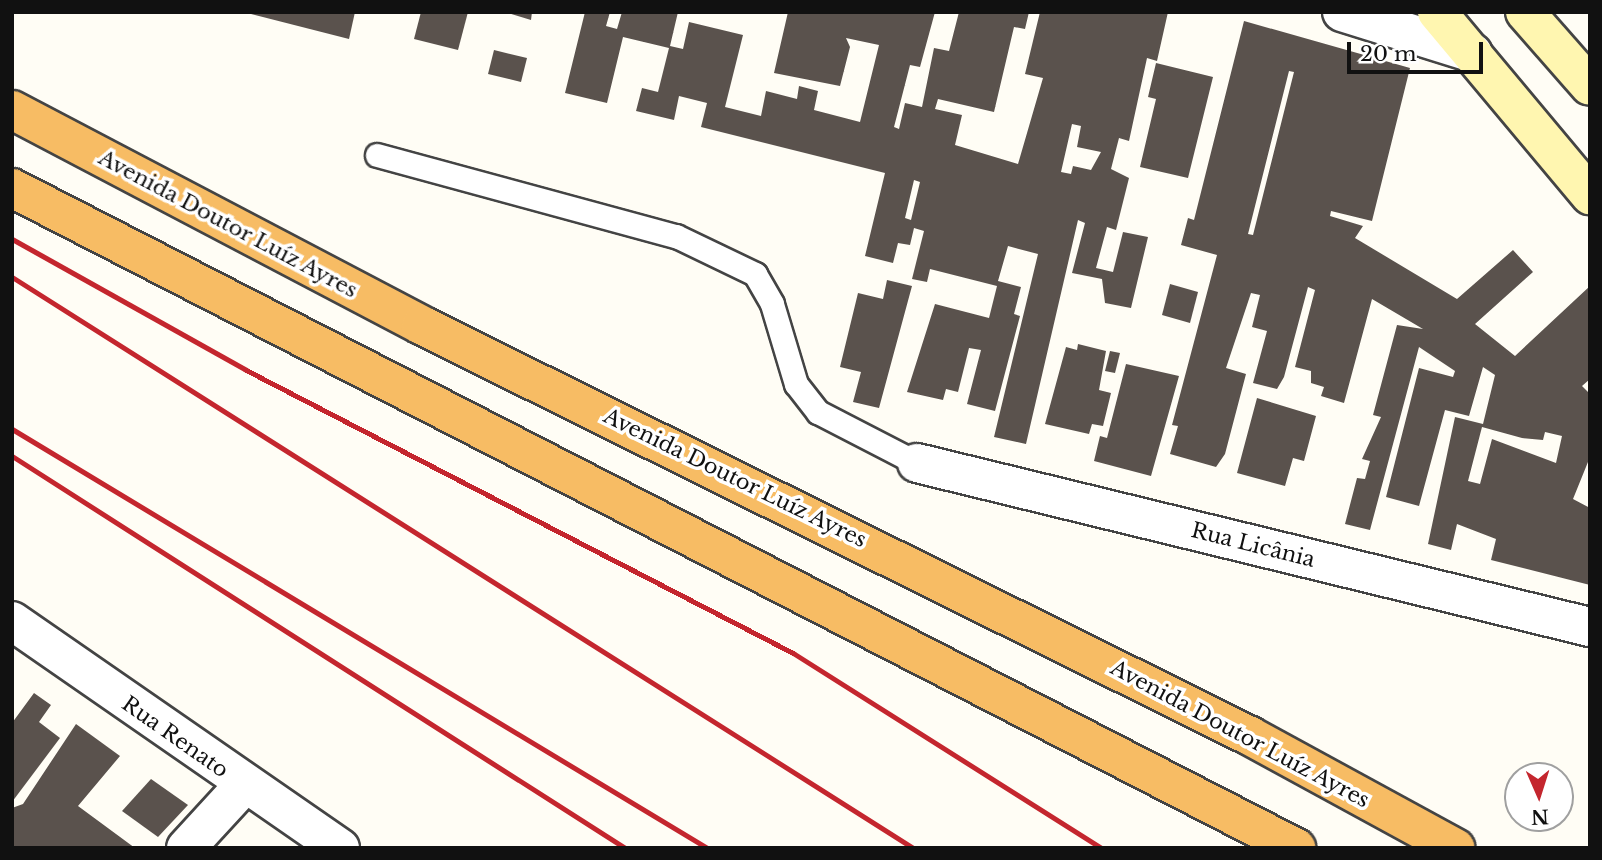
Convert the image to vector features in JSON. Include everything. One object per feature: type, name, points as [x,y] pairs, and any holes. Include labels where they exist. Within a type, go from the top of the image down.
[{"type":"highway","name":"Avenida Doutor Luíz Ayres","points":[[12,110],[421,325],[1250,736],[1455,848]]},
{"type":"highway","points":[[12,188],[1296,848]]},
{"type":"main road","points":[[1437,12],[1590,195]]},
{"type":"main road","points":[[1525,12],[1590,86]]},
{"type":"street","points":[[1342,12],[1473,53]]},
{"type":"street","name":"Rua Licânia","points":[[916,463],[1590,627]]},
{"type":"street","name":"Rua Renato","points":[[12,621],[244,785],[340,848]]},
{"type":"street","points":[[186,848],[244,785]]},
{"type":"lane","points":[[377,155],[676,236],[755,274],[772,304],[796,384],[818,412],[916,463]]},
{"type":"building","points":[[243,12],[355,12],[349,39]]},
{"type":"building","points":[[421,12],[468,12],[458,50],[414,39]]},
{"type":"building","points":[[505,12],[532,12],[531,20]]},
{"type":"building","points":[[585,12],[610,12],[606,26],[617,29],[622,12],[678,12],[670,46],[683,49],[689,22],[743,35],[725,107],[761,116],[766,91],[797,99],[799,86],[818,91],[814,110],[860,122],[879,45],[846,38],[850,47],[840,86],[774,73],[788,12],[935,12],[920,67],[910,65],[894,127],[899,129],[905,103],[922,107],[934,48],[949,51],[959,12],[1029,12],[1025,29],[1014,27],[994,112],[938,99],[935,109],[962,115],[955,145],[1018,164],[1043,78],[1025,74],[1040,12],[1168,12],[1157,61],[1147,58],[1129,141],[1119,138],[1111,169],[1129,178],[1116,230],[1107,227],[1096,268],[1113,272],[1123,232],[1148,237],[1131,308],[1105,303],[1102,279],[1072,273],[1085,223],[1078,220],[1026,444],[994,437],[1038,254],[1008,246],[998,281],[1021,287],[1014,314],[1020,316],[995,411],[967,404],[981,350],[969,348],[958,392],[946,389],[943,400],[907,392],[935,304],[989,318],[997,286],[930,269],[927,282],[912,279],[924,231],[914,228],[910,245],[898,243],[893,263],[865,256],[885,173],[701,127],[707,103],[679,96],[674,120],[636,111],[642,88],[658,92],[669,48],[623,37],[607,103],[565,93]],"holes":[[[1072,124],[1081,126],[1077,147],[1101,152],[1091,170],[1073,166],[1071,174],[1061,172]],[[914,180],[920,182],[911,220],[905,218]]]},
{"type":"building","points":[[1244,21],[1410,68],[1372,221],[1331,211],[1330,216],[1363,226],[1355,238],[1457,299],[1513,250],[1533,272],[1475,324],[1515,356],[1590,286],[1590,379],[1582,386],[1590,394],[1590,457],[1573,499],[1590,508],[1590,585],[1491,560],[1496,539],[1457,524],[1451,550],[1428,544],[1455,417],[1483,424],[1495,375],[1483,367],[1469,416],[1445,410],[1419,506],[1386,497],[1419,368],[1453,377],[1455,371],[1419,347],[1370,530],[1345,524],[1357,478],[1365,479],[1370,461],[1362,459],[1381,417],[1373,415],[1397,325],[1423,329],[1372,299],[1344,403],[1321,396],[1324,387],[1311,383],[1311,371],[1295,367],[1315,290],[1308,287],[1284,377],[1277,389],[1253,383],[1267,331],[1252,327],[1260,295],[1251,293],[1226,368],[1246,374],[1225,454],[1216,467],[1170,454],[1178,426],[1172,425],[1217,255],[1181,245],[1188,218],[1194,220]],"holes":[[[1289,71],[1294,72],[1253,235],[1248,234]],[[1482,427],[1522,438],[1543,440],[1545,432],[1562,436],[1556,463],[1492,439],[1480,484],[1468,481]]]},
{"type":"building","points":[[494,50],[527,58],[521,82],[488,74]]},
{"type":"building","points":[[1156,63],[1213,77],[1188,178],[1140,167],[1156,99],[1148,97]]},
{"type":"building","points":[[887,280],[912,286],[879,408],[853,402],[861,372],[840,367],[858,293],[883,299]]},
{"type":"building","points":[[1170,284],[1198,292],[1190,323],[1162,315]]},
{"type":"building","points":[[1078,344],[1106,351],[1099,390],[1111,393],[1103,426],[1092,424],[1089,434],[1045,424],[1066,347],[1077,350]]},
{"type":"building","points":[[1110,351],[1120,353],[1115,373],[1105,371]]},
{"type":"building","points":[[1126,364],[1179,376],[1151,476],[1094,461],[1100,436],[1107,438]]},
{"type":"building","points":[[1257,398],[1316,416],[1304,461],[1293,458],[1285,486],[1237,473]]},
{"type":"building","points":[[34,693],[51,705],[39,722],[60,738],[12,802],[12,723]]},
{"type":"building","points":[[76,724],[120,756],[78,806],[135,848],[12,848],[12,808],[23,804]]},
{"type":"building","points":[[151,779],[188,805],[158,837],[122,811]]},
{"type":"railway","points":[[12,239],[246,370],[793,653],[1102,848]]},
{"type":"railway","points":[[12,277],[913,848]]},
{"type":"railway","points":[[12,429],[707,848]]},
{"type":"railway","points":[[12,456],[625,848]]}]
